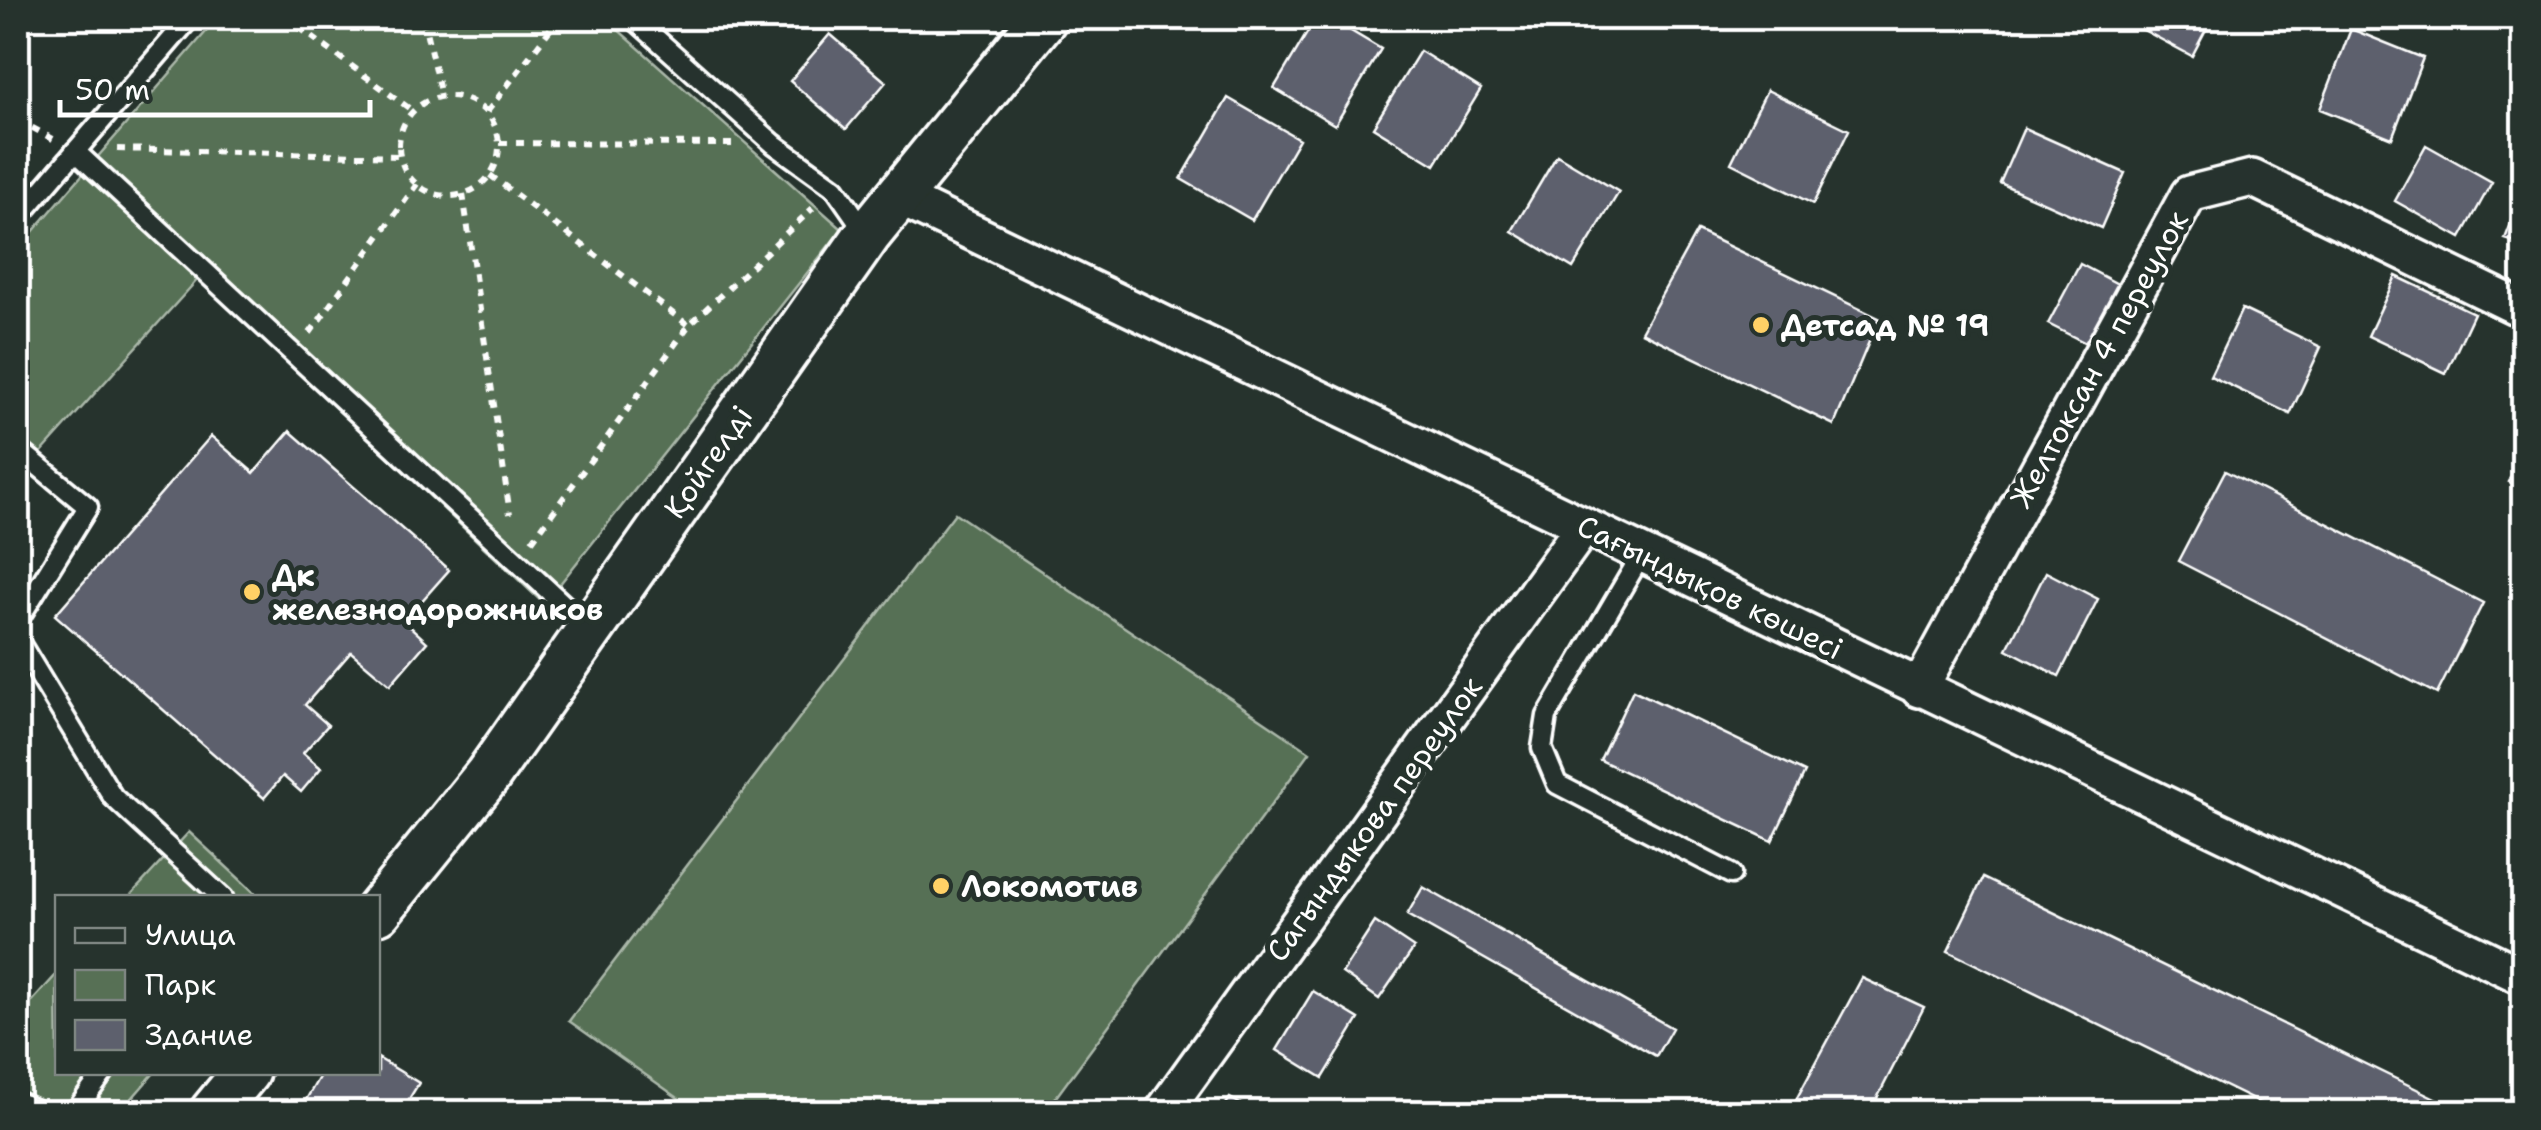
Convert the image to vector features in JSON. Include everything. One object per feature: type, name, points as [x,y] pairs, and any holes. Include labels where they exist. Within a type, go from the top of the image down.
[{"type":"street","name":"Қойгелді","points":[[380,909],[488,775],[868,234],[1044,18]]},
{"type":"street","name":"Желтоксан 4 переулок","points":[[1919,689],[2189,194],[2252,178],[2524,310]]},
{"type":"street","name":"Сағындықов көшесі","points":[[897,196],[2524,977]]},
{"type":"street","name":"Сагындыкова переулок","points":[[1163,1112],[1584,526]]},
{"type":"street","points":[[213,1112],[244,1075]]},
{"type":"lane","points":[[18,218],[190,18]]},
{"type":"lane","points":[[634,18],[774,144],[834,188],[868,234]]},
{"type":"lane","points":[[75,151],[590,630]]},
{"type":"lane","points":[[18,449],[88,507],[18,620]]},
{"type":"lane","points":[[1642,554],[1547,716],[1542,748],[1557,784],[1732,874]]},
{"type":"lane","points":[[18,640],[113,797],[222,895]]},
{"type":"lane","points":[[75,1112],[102,1075]]},
{"type":"lane","points":[[18,1102],[40,1112]]},
{"type":"path","points":[[286,18],[412,111]]},
{"type":"path","points":[[423,18],[441,96]]},
{"type":"path","points":[[486,112],[558,18]]},
{"type":"path","points":[[441,96],[458,96],[474,102],[496,126],[500,142],[498,160],[490,175],[463,194],[446,196],[417,184],[406,172],[400,156],[404,125],[412,111],[441,96]]},
{"type":"path","points":[[500,142],[774,144]]},
{"type":"path","points":[[111,149],[400,156]]},
{"type":"path","points":[[490,175],[689,325]]},
{"type":"path","points":[[294,354],[417,184]]},
{"type":"path","points":[[517,561],[689,325],[834,188]]},
{"type":"path","points":[[463,194],[517,561]]},
{"type":"green space","points":[[218,18],[605,18],[842,229],[544,604],[199,278],[40,454],[18,434],[18,249]]},
{"type":"green space","name":"Локомотив","points":[[955,513],[1310,752],[1045,1112],[698,1112],[569,1021]]},
{"type":"green space","points":[[189,832],[257,895],[131,895]]},
{"type":"green space","points":[[55,976],[55,1075],[152,1075],[120,1112],[57,1112],[18,1095],[18,1017]]},
{"type":"building","points":[[747,18],[773,18],[764,30]]},
{"type":"building","points":[[1316,18],[1329,18],[1381,49],[1335,125],[1274,88]]},
{"type":"building","points":[[2121,18],[2212,18],[2192,56]]},
{"type":"building","points":[[2351,29],[2423,58],[2392,138],[2320,109]]},
{"type":"building","points":[[830,34],[886,82],[846,129],[790,81]]},
{"type":"building","points":[[1420,51],[1481,89],[1435,165],[1373,127]]},
{"type":"building","points":[[1767,90],[1849,130],[1813,204],[1731,163]]},
{"type":"building","points":[[1228,98],[1299,139],[1252,220],[1181,179]]},
{"type":"building","points":[[2024,128],[2125,173],[2101,228],[2000,183]]},
{"type":"building","points":[[2426,145],[2492,182],[2461,238],[2395,201]]},
{"type":"building","points":[[1557,155],[1619,192],[1573,268],[1512,231]]},
{"type":"building","points":[[2524,190],[2524,245],[2505,239]]},
{"type":"building","name":"Детсад № 19","points":[[1697,231],[1879,318],[1834,425],[1641,332]]},
{"type":"building","points":[[2080,264],[2129,290],[2098,349],[2048,324]]},
{"type":"building","points":[[2396,276],[2474,313],[2446,373],[2368,336]]},
{"type":"building","points":[[2242,309],[2321,347],[2290,414],[2210,376]]},
{"type":"building","name":"Дк железнодорожников","points":[[290,431],[449,570],[404,621],[427,642],[390,685],[351,652],[305,705],[328,725],[303,753],[321,768],[301,792],[283,776],[264,798],[55,615],[211,436],[254,473]]},
{"type":"building","points":[[2524,450],[2524,489],[2508,482]]},
{"type":"building","points":[[2225,471],[2483,603],[2437,694],[2178,561]]},
{"type":"building","points":[[2046,572],[2098,599],[2059,676],[2007,649]]},
{"type":"building","points":[[1633,690],[1805,772],[1772,841],[1600,760]]},
{"type":"building","points":[[1983,878],[2464,1112],[2278,1112],[1948,951]]},
{"type":"building","points":[[1423,887],[1672,1028],[1656,1056],[1407,915]]},
{"type":"building","points":[[1375,922],[1414,948],[1379,999],[1342,973]]},
{"type":"building","points":[[1862,978],[1924,1007],[1870,1112],[1791,1109]]},
{"type":"building","points":[[1313,991],[1359,1019],[1323,1078],[1277,1050]]},
{"type":"building","points":[[380,1059],[419,1083],[401,1112],[299,1112],[320,1075],[380,1075]]},
{"type":"building","points":[[1230,1098],[1255,1112],[1221,1112]]},
{"type":"place","name":"Детсад № 19","points":[[1761,325]]},
{"type":"place","name":"Дк железнодорожников","points":[[252,592]]},
{"type":"place","name":"Локомотив","points":[[941,886]]}]
